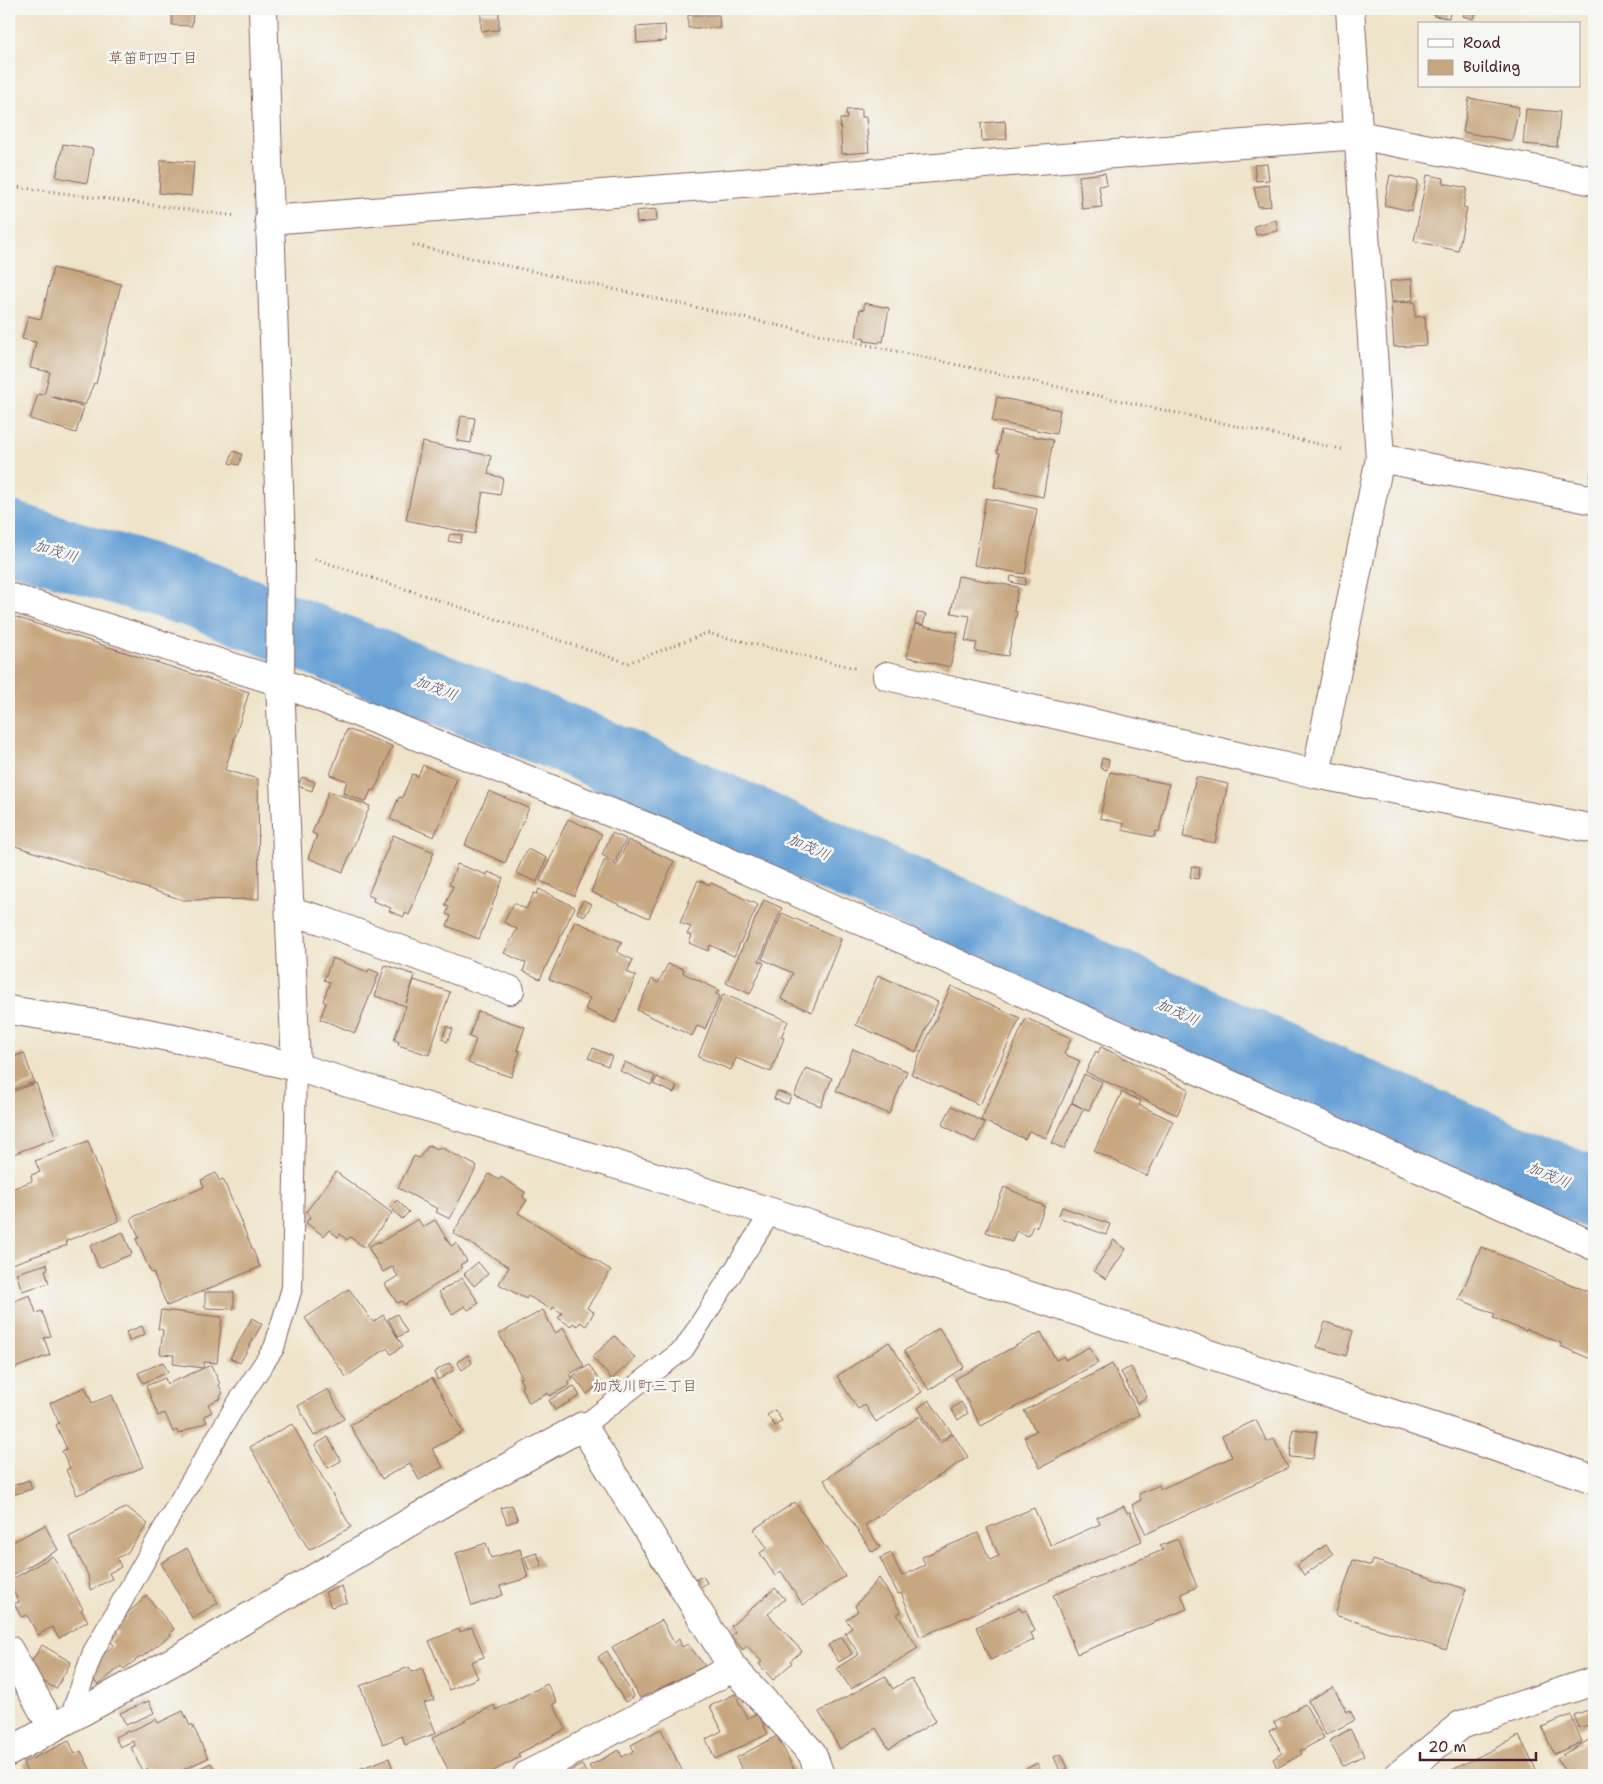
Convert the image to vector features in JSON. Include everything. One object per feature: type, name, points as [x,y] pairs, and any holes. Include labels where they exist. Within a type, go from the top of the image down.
[{"type":"street","points":[[262,9],[281,548],[280,682],[296,1067]]},
{"type":"street","points":[[1316,774],[1380,458],[1350,9]]},
{"type":"street","points":[[269,220],[1358,135],[1594,181]]},
{"type":"street","points":[[1380,458],[1594,500]]},
{"type":"street","points":[[9,596],[280,682],[670,836],[1594,1246]]},
{"type":"street","points":[[887,676],[1316,774],[1594,829]]},
{"type":"street","points":[[290,911],[321,920],[510,990]]},
{"type":"street","points":[[9,1010],[125,1029],[296,1067],[771,1212],[1594,1479]]},
{"type":"street","points":[[9,1752],[180,1657],[444,1502],[583,1426],[733,1668],[812,1753],[820,1775]]},
{"type":"street","points":[[9,1650],[61,1723]]},
{"type":"street","points":[[527,1775],[733,1668]]},
{"type":"street","points":[[1399,1775],[1461,1725],[1594,1681]]},
{"type":"lane","points":[[61,1723],[93,1652],[220,1432],[274,1348],[292,1288],[296,1067]]},
{"type":"lane","points":[[583,1426],[684,1349],[771,1212]]},
{"type":"path","points":[[9,186],[269,220]]},
{"type":"path","points":[[409,244],[1380,458]]},
{"type":"path","points":[[281,548],[628,663],[707,633],[887,676]]},
{"type":"building","points":[[769,9],[804,9],[804,10],[770,12]]},
{"type":"building","points":[[1466,9],[1477,9],[1473,19],[1463,16]]},
{"type":"building","points":[[1435,10],[1450,12],[1449,18],[1434,16]]},
{"type":"building","points":[[172,11],[193,12],[192,26],[172,25]]},
{"type":"building","points":[[481,13],[499,13],[499,30],[481,31]]},
{"type":"building","points":[[688,15],[719,15],[720,28],[688,28]]},
{"type":"building","points":[[665,25],[666,41],[637,43],[636,27]]},
{"type":"building","points":[[1469,98],[1519,107],[1512,141],[1463,132]]},
{"type":"building","points":[[862,109],[862,117],[866,117],[869,152],[842,154],[840,119],[847,119],[846,110]]},
{"type":"building","points":[[1526,109],[1560,112],[1557,147],[1523,144]]},
{"type":"building","points":[[1005,121],[1007,139],[982,141],[981,123]]},
{"type":"building","points":[[63,144],[93,149],[87,183],[56,177]]},
{"type":"building","points":[[161,160],[194,162],[191,196],[159,193]]},
{"type":"building","points":[[1267,164],[1269,180],[1256,181],[1254,165]]},
{"type":"building","points":[[1105,173],[1107,185],[1099,186],[1102,207],[1082,209],[1079,176]]},
{"type":"building","points":[[1390,175],[1418,181],[1411,211],[1384,205]]},
{"type":"building","points":[[1427,175],[1444,178],[1443,183],[1467,188],[1463,207],[1467,208],[1458,251],[1414,241]]},
{"type":"building","points":[[1269,185],[1271,206],[1258,207],[1254,187]]},
{"type":"building","points":[[656,209],[657,221],[637,223],[636,211]]},
{"type":"building","points":[[1276,220],[1278,231],[1256,235],[1254,226]]},
{"type":"building","points":[[53,268],[121,284],[96,384],[94,383],[85,405],[49,396],[84,407],[76,433],[30,419],[38,394],[44,395],[50,372],[30,368],[36,342],[22,339],[28,316],[41,319]]},
{"type":"building","points":[[1412,279],[1413,300],[1392,302],[1390,281]]},
{"type":"building","points":[[1415,302],[1415,317],[1425,316],[1427,345],[1394,347],[1391,303]]},
{"type":"building","points":[[864,303],[889,308],[883,342],[864,341],[865,339],[856,337],[860,309],[864,310]]},
{"type":"building","points":[[997,397],[1060,410],[1056,434],[992,421]]},
{"type":"building","points":[[461,416],[475,418],[471,443],[457,441]]},
{"type":"building","points":[[1001,430],[1053,440],[1043,497],[994,487],[1000,453],[997,452]]},
{"type":"building","points":[[422,442],[491,456],[488,474],[503,478],[500,495],[483,492],[475,534],[406,520]]},
{"type":"building","points":[[233,451],[242,454],[239,465],[229,463]]},
{"type":"building","points":[[1594,460],[1594,487],[1589,486]]},
{"type":"building","points":[[986,498],[1037,509],[1025,574],[974,565]]},
{"type":"building","points":[[450,534],[462,535],[460,543],[448,541]]},
{"type":"building","points":[[958,576],[1018,587],[1014,611],[1017,612],[1008,656],[975,651],[977,643],[965,641],[970,616],[951,613]]},
{"type":"building","points":[[1011,576],[1026,578],[1025,585],[1010,582]]},
{"type":"building","points":[[917,613],[926,614],[923,625],[915,623]]},
{"type":"building","points":[[9,615],[249,692],[225,770],[258,779],[259,899],[183,900],[9,844]]},
{"type":"building","points":[[915,624],[958,633],[950,667],[907,657]]},
{"type":"building","points":[[347,729],[392,746],[375,791],[371,790],[366,802],[343,793],[347,781],[330,775]]},
{"type":"building","points":[[1102,758],[1109,760],[1107,770],[1100,768]]},
{"type":"building","points":[[423,765],[457,779],[434,837],[390,819],[399,797],[402,798],[412,774],[418,776]]},
{"type":"building","points":[[1110,772],[1169,784],[1159,832],[1156,831],[1154,837],[1122,830],[1124,824],[1100,818]]},
{"type":"building","points":[[302,777],[315,782],[312,791],[298,786]]},
{"type":"building","points":[[1196,777],[1228,784],[1215,843],[1183,837]]},
{"type":"building","points":[[329,791],[370,806],[343,872],[308,858],[317,835],[312,833]]},
{"type":"building","points":[[489,791],[529,808],[505,863],[465,845]]},
{"type":"building","points":[[568,819],[602,834],[574,896],[540,881]]},
{"type":"building","points":[[612,833],[626,839],[615,862],[602,855]]},
{"type":"building","points":[[393,835],[434,852],[409,915],[405,913],[404,917],[389,911],[391,908],[373,901],[374,898],[368,895]]},
{"type":"building","points":[[628,840],[674,861],[649,918],[591,892],[605,859],[617,865]]},
{"type":"building","points":[[527,849],[547,858],[537,882],[516,873]]},
{"type":"building","points":[[457,864],[487,875],[488,872],[503,878],[479,939],[447,926],[451,916],[446,914],[449,907],[445,906],[453,886],[449,885]]},
{"type":"building","points":[[1192,866],[1200,868],[1198,879],[1190,877]]},
{"type":"building","points":[[698,880],[710,885],[711,883],[758,905],[734,956],[710,945],[708,951],[689,943],[692,936],[687,934],[691,927],[680,923]]},
{"type":"building","points":[[539,889],[575,907],[540,979],[523,971],[526,963],[504,953],[517,929],[504,922],[514,903],[526,909],[534,893],[537,894]]},
{"type":"building","points":[[583,900],[592,904],[585,916],[577,913]]},
{"type":"building","points":[[764,900],[782,908],[759,961],[764,963],[750,994],[726,983]]},
{"type":"building","points":[[782,913],[841,939],[812,1012],[781,999],[793,973],[762,959]]},
{"type":"building","points":[[575,921],[622,942],[617,952],[633,960],[627,972],[636,976],[615,1023],[585,1009],[590,998],[549,979]]},
{"type":"building","points":[[332,958],[368,972],[369,969],[379,973],[355,1033],[320,1019],[326,1003],[323,1001],[330,982],[324,980]]},
{"type":"building","points":[[668,964],[684,969],[683,973],[719,990],[716,994],[720,996],[705,1029],[697,1026],[692,1036],[637,1010],[652,979],[658,983]]},
{"type":"building","points":[[385,965],[415,975],[406,1003],[414,980],[450,992],[429,1055],[398,1045],[399,1042],[394,1040],[406,1006],[375,996]]},
{"type":"building","points":[[878,975],[938,1002],[916,1052],[856,1025]]},
{"type":"building","points":[[951,986],[1020,1018],[980,1105],[911,1074]]},
{"type":"building","points":[[723,994],[788,1021],[781,1037],[784,1038],[771,1072],[736,1058],[731,1070],[698,1057]]},
{"type":"building","points":[[478,1011],[525,1027],[517,1050],[520,1051],[511,1077],[468,1063],[476,1039],[469,1037]]},
{"type":"building","points":[[1026,1018],[1071,1038],[1064,1054],[1080,1061],[1046,1138],[1029,1131],[1025,1139],[981,1120]]},
{"type":"building","points":[[447,1026],[453,1029],[447,1042],[442,1039]]},
{"type":"building","points":[[1101,1047],[1189,1089],[1177,1115],[1086,1072],[1096,1051],[1098,1053]]},
{"type":"building","points":[[593,1048],[612,1056],[608,1066],[588,1058]]},
{"type":"building","points":[[853,1049],[907,1071],[889,1114],[836,1091]]},
{"type":"building","points":[[13,1050],[15,1056],[24,1053],[34,1082],[9,1091],[9,1052]]},
{"type":"building","points":[[625,1062],[655,1076],[651,1085],[620,1071]]},
{"type":"building","points":[[806,1068],[832,1078],[821,1106],[794,1096]]},
{"type":"building","points":[[1084,1074],[1102,1082],[1089,1110],[1084,1108],[1064,1149],[1052,1143],[1071,1103],[1082,1108],[1072,1102]]},
{"type":"building","points":[[657,1077],[677,1086],[674,1093],[653,1084]]},
{"type":"building","points":[[36,1083],[56,1138],[13,1154],[9,1142],[9,1093]]},
{"type":"building","points":[[777,1091],[791,1096],[788,1104],[774,1099]]},
{"type":"building","points":[[1122,1092],[1141,1101],[1139,1105],[1173,1121],[1147,1176],[1094,1151]]},
{"type":"building","points":[[952,1106],[985,1123],[975,1142],[942,1125]]},
{"type":"building","points":[[88,1141],[119,1221],[66,1241],[67,1245],[9,1265],[9,1190],[32,1181],[31,1175],[40,1172],[35,1161]]},
{"type":"building","points":[[429,1145],[438,1149],[440,1147],[477,1166],[450,1219],[436,1212],[438,1209],[398,1188],[414,1156],[419,1158]]},
{"type":"building","points":[[336,1172],[392,1213],[365,1248],[350,1237],[347,1240],[340,1234],[338,1237],[329,1230],[324,1236],[306,1223],[311,1216],[306,1212]]},
{"type":"building","points":[[216,1173],[219,1181],[223,1179],[260,1267],[167,1306],[153,1272],[151,1273],[136,1239],[139,1238],[131,1218],[204,1187],[201,1180]]},
{"type":"building","points":[[489,1174],[499,1180],[501,1177],[525,1192],[523,1197],[527,1200],[518,1213],[611,1270],[587,1308],[594,1312],[586,1326],[580,1322],[578,1326],[573,1323],[571,1326],[558,1318],[562,1313],[553,1307],[552,1310],[528,1296],[526,1299],[499,1284],[509,1267],[453,1233]]},
{"type":"building","points":[[1004,1187],[1045,1206],[1037,1227],[1033,1226],[1028,1236],[1016,1231],[1012,1242],[986,1232]]},
{"type":"building","points":[[397,1200],[409,1212],[402,1219],[390,1207]]},
{"type":"building","points":[[1062,1207],[1110,1224],[1106,1235],[1058,1217]]},
{"type":"building","points":[[418,1219],[423,1227],[435,1220],[451,1246],[456,1243],[467,1261],[460,1265],[462,1268],[404,1305],[402,1301],[397,1303],[385,1284],[398,1276],[393,1269],[394,1266],[383,1272],[368,1247],[379,1241],[379,1243]]},
{"type":"building","points":[[123,1232],[132,1254],[99,1268],[90,1246]]},
{"type":"building","points":[[1114,1240],[1126,1249],[1106,1279],[1094,1271]]},
{"type":"building","points":[[1481,1247],[1594,1294],[1594,1356],[1591,1359],[1560,1346],[1561,1343],[1493,1318],[1495,1314],[1459,1299]]},
{"type":"building","points":[[478,1262],[488,1274],[474,1286],[464,1274]]},
{"type":"building","points":[[47,1264],[48,1269],[45,1270],[49,1283],[22,1291],[16,1273]]},
{"type":"building","points":[[462,1278],[479,1303],[468,1310],[465,1306],[452,1314],[439,1292]]},
{"type":"building","points":[[349,1289],[373,1322],[383,1315],[403,1346],[391,1354],[387,1348],[346,1377],[305,1318]]},
{"type":"building","points":[[205,1292],[234,1292],[234,1309],[205,1308]]},
{"type":"building","points":[[30,1295],[36,1313],[42,1311],[51,1336],[44,1338],[50,1355],[9,1370],[9,1303]]},
{"type":"building","points":[[161,1310],[222,1317],[217,1363],[204,1362],[203,1368],[173,1364],[174,1355],[160,1354],[163,1330],[158,1329]]},
{"type":"building","points":[[543,1310],[555,1333],[564,1328],[584,1366],[570,1374],[573,1379],[568,1382],[570,1385],[549,1396],[548,1393],[529,1403],[521,1387],[523,1386],[519,1378],[522,1377],[499,1334]]},
{"type":"building","points":[[397,1314],[407,1332],[398,1337],[388,1319]]},
{"type":"building","points":[[252,1318],[262,1324],[240,1363],[230,1358]]},
{"type":"building","points":[[1325,1322],[1353,1331],[1346,1356],[1317,1347]]},
{"type":"building","points":[[142,1326],[145,1334],[129,1341],[126,1332]]},
{"type":"building","points":[[939,1328],[964,1367],[929,1390],[904,1351]]},
{"type":"building","points":[[1041,1332],[1056,1360],[1064,1356],[1065,1360],[1089,1347],[1098,1363],[981,1426],[955,1379]]},
{"type":"building","points":[[615,1336],[635,1358],[612,1379],[592,1357]]},
{"type":"building","points":[[889,1342],[922,1392],[876,1422],[865,1405],[858,1409],[837,1376]]},
{"type":"building","points":[[468,1355],[472,1363],[462,1370],[457,1362]]},
{"type":"building","points":[[163,1362],[168,1372],[143,1383],[138,1373]]},
{"type":"building","points":[[449,1363],[454,1370],[438,1380],[434,1372]]},
{"type":"building","points":[[1112,1364],[1139,1415],[1040,1468],[1024,1437],[1036,1431],[1024,1411]]},
{"type":"building","points":[[211,1365],[220,1384],[223,1394],[220,1396],[221,1398],[208,1404],[212,1412],[204,1416],[207,1422],[178,1434],[177,1430],[173,1432],[165,1413],[158,1416],[146,1386],[165,1378],[167,1384]]},
{"type":"building","points":[[589,1365],[601,1383],[587,1394],[573,1376]]},
{"type":"building","points":[[1131,1367],[1147,1397],[1137,1403],[1121,1372]]},
{"type":"building","points":[[432,1378],[463,1432],[432,1449],[443,1467],[419,1480],[410,1463],[382,1479],[350,1425]]},
{"type":"building","points":[[574,1386],[580,1396],[555,1410],[549,1400]]},
{"type":"building","points":[[85,1387],[92,1403],[112,1395],[143,1467],[77,1495],[66,1470],[70,1468],[62,1451],[67,1449],[56,1425],[59,1423],[50,1403]]},
{"type":"building","points":[[328,1389],[344,1419],[314,1436],[298,1406]]},
{"type":"building","points":[[929,1400],[952,1433],[940,1441],[918,1408]]},
{"type":"building","points":[[961,1402],[968,1413],[958,1420],[951,1409]]},
{"type":"building","points":[[775,1410],[782,1421],[775,1426],[767,1415]]},
{"type":"building","points":[[920,1416],[939,1444],[953,1434],[968,1457],[865,1525],[880,1547],[872,1552],[824,1480]]},
{"type":"building","points":[[1256,1420],[1267,1442],[1274,1439],[1288,1468],[1146,1534],[1132,1505],[1141,1500],[1139,1494],[1159,1485],[1161,1489],[1232,1457],[1222,1436]]},
{"type":"building","points":[[292,1424],[351,1527],[309,1550],[250,1447]]},
{"type":"building","points":[[1293,1429],[1317,1432],[1313,1459],[1290,1457]]},
{"type":"building","points":[[328,1437],[341,1461],[328,1468],[315,1445]]},
{"type":"building","points":[[29,1480],[32,1489],[9,1496],[9,1487]]},
{"type":"building","points":[[795,1502],[845,1576],[803,1605],[781,1571],[775,1576],[760,1553],[767,1548],[754,1529]]},
{"type":"building","points":[[512,1505],[518,1520],[507,1524],[501,1508]]},
{"type":"building","points":[[1124,1506],[1127,1513],[1130,1512],[1142,1541],[920,1637],[901,1593],[898,1594],[880,1558],[891,1553],[902,1576],[925,1565],[922,1557],[978,1533],[990,1560],[999,1556],[987,1528],[1034,1508],[1051,1546],[1100,1524],[1097,1517]]},
{"type":"building","points":[[127,1507],[148,1524],[127,1553],[117,1558],[121,1567],[109,1573],[112,1579],[90,1590],[88,1575],[69,1537]]},
{"type":"building","points":[[45,1525],[58,1550],[9,1577],[9,1544]]},
{"type":"building","points":[[1178,1539],[1197,1587],[1181,1594],[1187,1609],[1077,1654],[1053,1595],[1163,1550],[1160,1546]]},
{"type":"building","points":[[486,1543],[491,1558],[520,1549],[528,1578],[500,1586],[503,1595],[472,1606],[456,1553]]},
{"type":"building","points":[[1326,1545],[1333,1554],[1304,1575],[1297,1565]]},
{"type":"building","points":[[187,1548],[218,1603],[192,1618],[161,1563]]},
{"type":"building","points":[[537,1553],[542,1566],[529,1570],[524,1557]]},
{"type":"building","points":[[53,1556],[88,1621],[59,1638],[52,1627],[38,1635],[27,1615],[21,1617],[14,1604],[19,1602],[9,1584],[9,1581]]},
{"type":"building","points":[[1353,1560],[1371,1566],[1373,1560],[1466,1589],[1446,1650],[1335,1615]]},
{"type":"building","points":[[703,1576],[707,1583],[693,1592],[688,1584]]},
{"type":"building","points":[[879,1578],[901,1612],[897,1614],[918,1648],[851,1689],[837,1668],[859,1654],[845,1633],[852,1628],[846,1620],[858,1611],[855,1606]]},
{"type":"building","points":[[342,1586],[347,1602],[331,1607],[325,1592]]},
{"type":"building","points":[[775,1588],[785,1599],[768,1614],[802,1651],[773,1680],[759,1664],[762,1662],[747,1646],[743,1650],[731,1636],[735,1632],[731,1626]]},
{"type":"building","points":[[147,1596],[174,1629],[170,1633],[171,1635],[124,1669],[121,1666],[98,1685],[90,1676],[100,1658],[114,1645],[110,1641],[119,1633],[115,1628],[127,1617],[125,1615]]},
{"type":"building","points":[[1020,1608],[1022,1612],[1026,1610],[1035,1631],[1031,1633],[1034,1640],[990,1660],[976,1627]]},
{"type":"building","points":[[662,1620],[674,1643],[679,1639],[682,1647],[688,1644],[705,1666],[640,1698],[612,1647]]},
{"type":"building","points":[[472,1627],[484,1657],[471,1662],[478,1678],[449,1690],[429,1641],[459,1629],[460,1632]]},
{"type":"building","points":[[842,1637],[852,1654],[839,1662],[828,1645]]},
{"type":"building","points":[[42,1645],[71,1662],[56,1689],[40,1679],[30,1664]]},
{"type":"building","points":[[607,1651],[634,1697],[625,1702],[598,1657]]},
{"type":"building","points":[[409,1667],[412,1672],[422,1668],[434,1700],[424,1703],[436,1733],[405,1745],[402,1736],[383,1744],[360,1686]]},
{"type":"building","points":[[885,1676],[893,1689],[911,1678],[936,1721],[889,1749],[876,1728],[840,1749],[819,1712]]},
{"type":"building","points":[[547,1684],[557,1702],[553,1704],[566,1729],[518,1754],[520,1757],[486,1775],[451,1775],[432,1738],[494,1705],[496,1710]]},
{"type":"building","points":[[1333,1687],[1347,1712],[1350,1710],[1355,1720],[1326,1735],[1308,1701]]},
{"type":"building","points":[[735,1694],[747,1718],[758,1713],[768,1734],[715,1759],[706,1739],[722,1731],[710,1706]]},
{"type":"building","points":[[149,1701],[154,1713],[126,1725],[120,1713]]},
{"type":"building","points":[[1305,1704],[1324,1738],[1300,1751],[1302,1754],[1277,1768],[1273,1759],[1282,1753],[1269,1731],[1277,1727],[1274,1722]]},
{"type":"building","points":[[1594,1708],[1594,1723],[1579,1728],[1574,1715]]},
{"type":"building","points":[[183,1711],[190,1726],[192,1724],[208,1758],[172,1775],[150,1775],[147,1768],[142,1771],[131,1747],[135,1746],[133,1741],[120,1747],[115,1737],[156,1719],[158,1723]]},
{"type":"building","points":[[1571,1715],[1582,1742],[1554,1754],[1542,1727]]},
{"type":"building","points":[[661,1729],[684,1774],[594,1775],[589,1766],[619,1750],[622,1757],[634,1751],[631,1745]]},
{"type":"building","points":[[1350,1729],[1364,1755],[1343,1766],[1329,1741]]},
{"type":"building","points":[[777,1736],[797,1775],[732,1775],[742,1769],[736,1758]]},
{"type":"building","points":[[1519,1736],[1539,1775],[1447,1774],[1456,1768]]},
{"type":"building","points":[[1594,1737],[1594,1775],[1567,1775],[1557,1758]]},
{"type":"building","points":[[69,1741],[75,1754],[81,1751],[93,1775],[28,1775],[23,1763]]},
{"type":"building","points":[[1061,1754],[1068,1768],[1060,1771],[1054,1757]]},
{"type":"building","points":[[389,1758],[395,1775],[343,1775]]},
{"type":"building","points":[[211,1763],[217,1775],[185,1775]]},
{"type":"building","points":[[1037,1763],[1040,1769],[1030,1775],[1026,1769]]},
{"type":"building","points":[[582,1765],[588,1775],[562,1775]]},
{"type":"waterway","name":"加茂川","points":[[9,536],[207,597],[574,742],[1403,1112],[1594,1194]]},
{"type":"district","name":"草笛町四丁目","points":[[153,58]]},
{"type":"district","name":"加茂川町三丁目","points":[[645,1386]]}]
